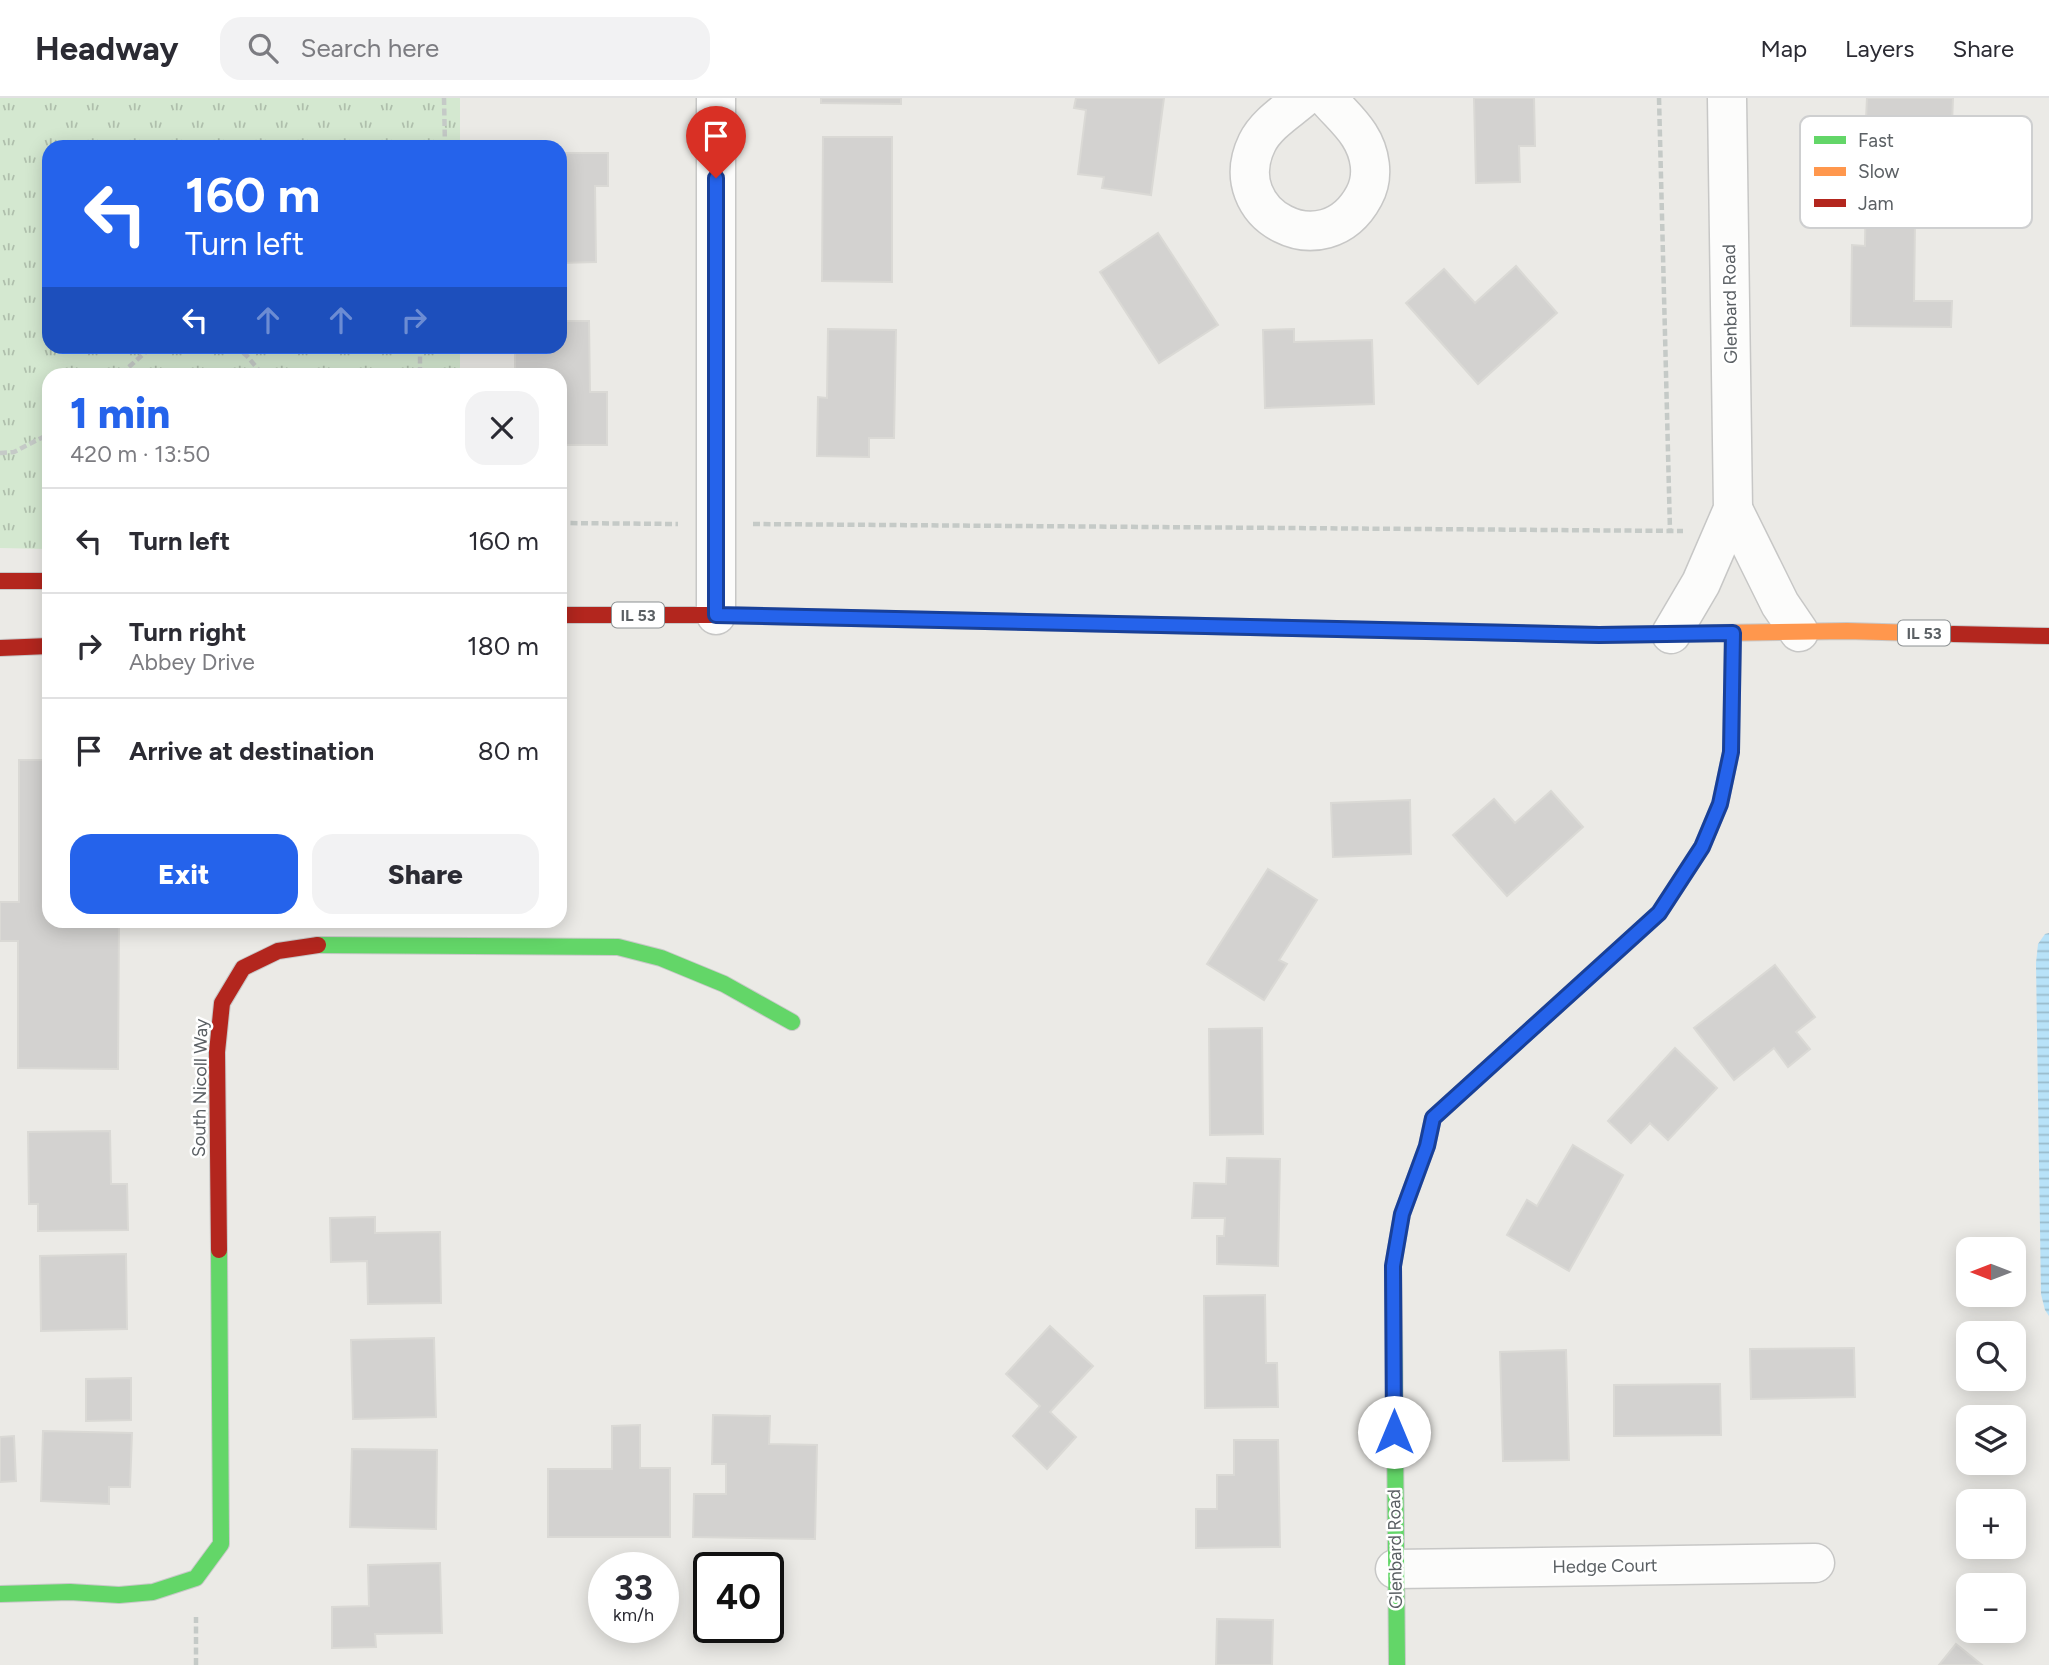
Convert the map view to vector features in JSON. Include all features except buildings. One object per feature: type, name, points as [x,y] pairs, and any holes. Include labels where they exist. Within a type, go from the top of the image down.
[{"type":"street","points":[[716,98],[716,615]]},
{"type":"street","points":[[1303,98],[1270,125],[1258,141],[1251,160],[1250,180],[1257,199],[1268,215],[1285,226],[1305,232],[1325,230],[1343,222],[1357,208],[1367,191],[1371,171],[1367,151],[1358,134],[1327,98]]},
{"type":"street","name":"Glenbard Road","points":[[1671,634],[1700,583],[1728,520],[1727,98]]},
{"type":"street","name":"Glenbard Road","points":[[1728,520],[1799,632]]},
{"type":"street","points":[[0,581],[42,581]]},
{"type":"street","name":"IL 53","points":[[567,615],[716,615],[1599,635],[1847,631],[2049,636]]},
{"type":"street","name":"Glenbard Road","points":[[1397,1665],[1393,1266],[1402,1214],[1427,1146],[1433,1118],[1659,913],[1702,847],[1720,804],[1731,752],[1733,633]]},
{"type":"street","points":[[0,648],[42,646]]},
{"type":"street","name":"South Nicoll Way","points":[[0,1594],[70,1592],[119,1595],[153,1592],[196,1578],[221,1544],[217,1052],[222,1003],[243,968],[278,951],[323,944],[618,947],[661,958],[723,984],[792,1022]]},
{"type":"street","name":"Hedge Court","points":[[1395,1569],[1815,1563]]},
{"type":"path","points":[[444,98],[445,140]]},
{"type":"path","points":[[1660,98],[1670,531]]},
{"type":"path","points":[[128,368],[144,354]]},
{"type":"path","points":[[245,354],[257,368]]},
{"type":"path","points":[[0,453],[14,452],[42,438]]},
{"type":"path","points":[[567,523],[1670,531],[1728,520]]},
{"type":"green space","points":[[0,98],[460,98],[460,140],[42,140],[42,354],[460,354],[460,368],[42,368],[42,549],[0,548]]},
{"type":"water","points":[[2049,933],[2049,1316],[2041,1294],[2036,963],[2038,944],[2045,934]]},
{"type":"traffic: fast","points":[[1028,622],[1521,633]]},
{"type":"traffic: fast","points":[[318,945],[618,947],[661,958],[724,984],[792,1022]]},
{"type":"traffic: fast","points":[[0,1594],[70,1592],[119,1595],[153,1592],[196,1578],[221,1544],[219,1250]]},
{"type":"traffic: fast","points":[[1394,1322],[1397,1665]]},
{"type":"traffic: slow","points":[[1521,633],[1599,635],[1847,631],[1953,634]]},
{"type":"traffic: slow","points":[[1584,981],[1659,913],[1702,847],[1720,804],[1731,752],[1733,633]]},
{"type":"traffic: jam","points":[[0,581],[42,581]]},
{"type":"traffic: jam","points":[[567,615],[716,615],[1028,622]]},
{"type":"traffic: jam","points":[[1953,634],[2049,636]]},
{"type":"traffic: jam","points":[[0,648],[42,646]]},
{"type":"traffic: jam","points":[[219,1250],[217,1052],[222,1003],[243,968],[278,951],[318,945]]},
{"type":"traffic: jam","points":[[1394,1322],[1393,1266],[1402,1214],[1427,1146],[1433,1118],[1584,981]]},
{"type":"route","points":[[716,178],[716,615],[1599,635],[1733,633],[1731,752],[1720,804],[1702,847],[1659,913],[1433,1118],[1427,1146],[1402,1214],[1393,1266],[1394,1432]]}]
